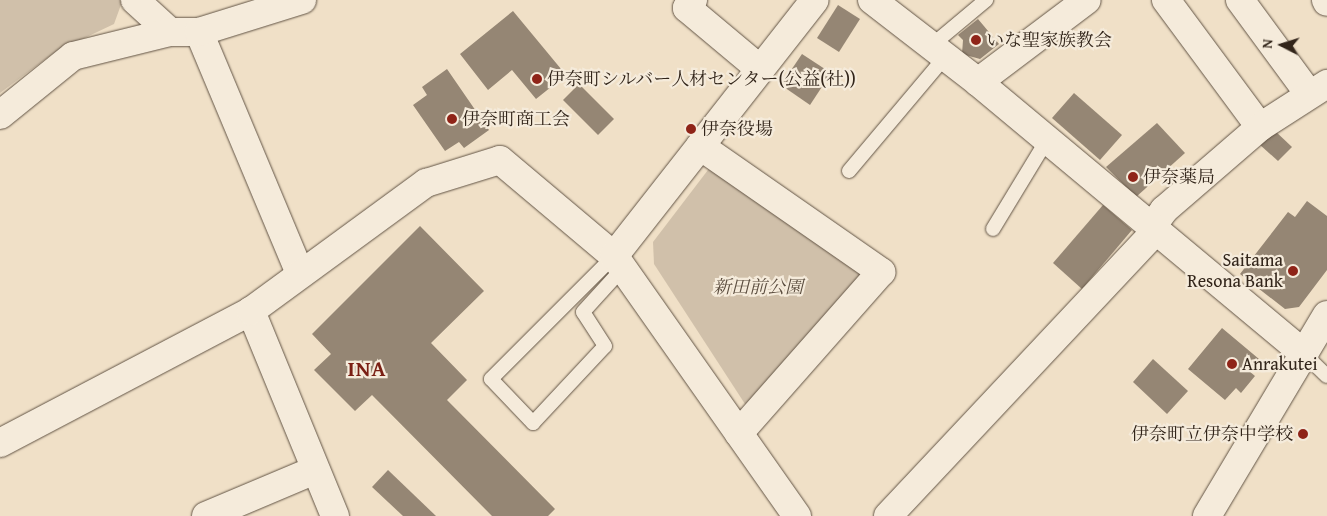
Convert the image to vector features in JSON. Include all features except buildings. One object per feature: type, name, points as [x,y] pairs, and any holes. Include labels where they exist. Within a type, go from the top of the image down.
[{"type":"street","points":[[135,0],[170,32]]},
{"type":"street","points":[[0,115],[73,56],[170,32],[199,32],[302,0]]},
{"type":"street","points":[[693,0],[687,8],[760,70]]},
{"type":"street","points":[[618,262],[700,146],[815,0]]},
{"type":"street","points":[[872,0],[978,82],[1153,230],[1303,353]]},
{"type":"street","points":[[978,82],[1087,0]]},
{"type":"street","points":[[1166,0],[1260,127]]},
{"type":"street","points":[[888,516],[1153,230],[1164,210],[1260,127],[1318,89],[1240,0]]},
{"type":"street","points":[[199,32],[300,273]]},
{"type":"street","points":[[700,146],[881,272],[739,433]]},
{"type":"street","points":[[0,443],[251,311],[300,273],[426,183],[500,160],[618,262],[796,516]]},
{"type":"street","points":[[251,311],[335,516]]},
{"type":"street","points":[[1207,516],[1327,315]]},
{"type":"street","points":[[206,516],[316,470]]},
{"type":"lane","points":[[849,170],[938,51],[986,0]]},
{"type":"lane","points":[[994,229],[1047,140]]},
{"type":"lane","points":[[618,262],[583,312],[605,346],[534,423],[491,379],[618,262]]},
{"type":"lane","points":[[1303,353],[1327,376]]},
{"type":"green space","points":[[0,0],[120,0],[122,2],[114,24],[55,52],[0,93]]},
{"type":"green space","name":"新田前公園","points":[[711,166],[864,271],[754,404],[745,404],[654,264],[653,242]]},
{"type":"place","name":"いな聖家族教会","points":[[976,40]]},
{"type":"place","name":"伊奈町シルバー人材センター(公益(社))","points":[[537,79]]},
{"type":"place","name":"伊奈町商工会","points":[[452,119]]},
{"type":"place","name":"伊奈役場","points":[[691,129]]},
{"type":"place","name":"伊奈薬局","points":[[1133,177]]},
{"type":"place","name":"Saitama Resona Bank","points":[[1293,271]]},
{"type":"place","name":"Anrakutei","points":[[1232,364]]},
{"type":"place","name":"伊奈町立伊奈中学校","points":[[1303,434]]},
{"type":"district","name":"INA","points":[[367,369]]}]
